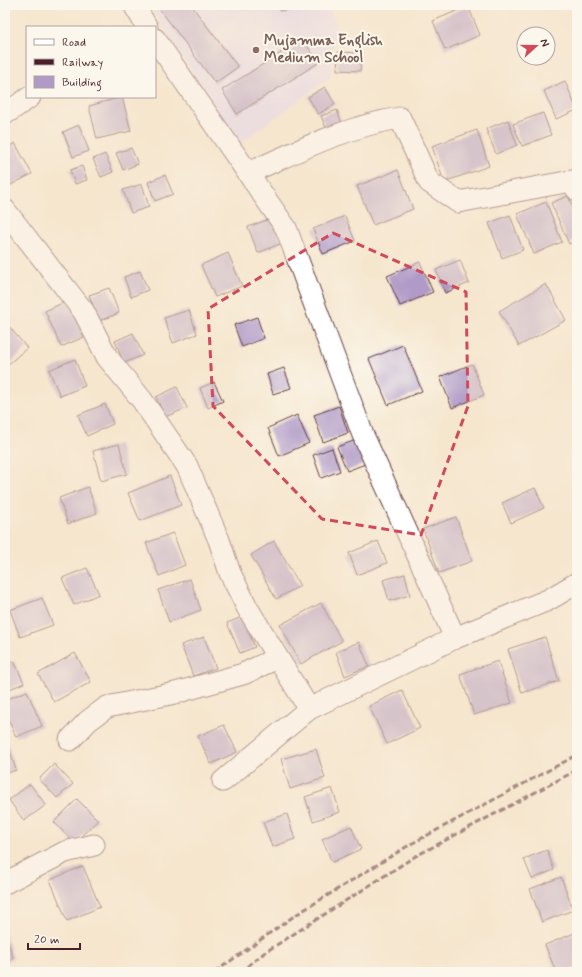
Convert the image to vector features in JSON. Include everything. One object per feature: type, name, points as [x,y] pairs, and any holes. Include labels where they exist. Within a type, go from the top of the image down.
[{"type":"street","points":[[156,40],[286,228],[363,435],[455,638]]},
{"type":"street","points":[[5,114],[29,98]]},
{"type":"street","points":[[248,173],[308,147],[378,122],[400,118],[429,182],[458,202],[571,181],[577,190]]},
{"type":"street","points":[[5,210],[84,312],[107,357],[142,400],[187,466],[219,540],[230,573],[248,609],[309,709]]},
{"type":"street","points":[[222,781],[309,709],[455,638],[548,600],[577,583]]},
{"type":"street","points":[[70,740],[88,721],[107,707],[176,693],[242,674],[277,658]]},
{"type":"street","points":[[5,883],[65,852],[94,845]]},
{"type":"highlighted area","points":[[333,233],[466,292],[468,406],[421,535],[322,519],[213,406],[208,309]]},
{"type":"shaded area","name":"Mujamma English Medium School","points":[[149,5],[326,5],[336,23],[331,76],[239,144]]},
{"type":"building","name":"Mujamma English Medium School","points":[[161,5],[191,5],[238,67],[215,83],[158,7]]},
{"type":"building","name":"Mujamma English Medium School","points":[[278,5],[303,5],[304,8],[279,11]]},
{"type":"building","points":[[468,6],[480,35],[445,50],[433,21]]},
{"type":"building","name":"Mujamma English Medium School","points":[[303,39],[318,63],[237,114],[222,90]]},
{"type":"building","points":[[338,52],[361,53],[360,71],[337,70]]},
{"type":"building","points":[[565,81],[577,110],[556,119],[544,91]]},
{"type":"building","points":[[325,87],[335,104],[318,114],[308,97]]},
{"type":"building","points":[[122,98],[131,131],[97,139],[89,106]]},
{"type":"building","points":[[337,110],[342,124],[327,130],[321,116]]},
{"type":"building","points":[[543,113],[551,135],[522,146],[513,124]]},
{"type":"building","points":[[508,120],[517,145],[496,154],[486,129]]},
{"type":"building","points":[[79,125],[89,151],[73,157],[63,132]]},
{"type":"building","points":[[477,130],[489,166],[444,182],[432,146]]},
{"type":"building","points":[[15,143],[32,174],[5,188],[5,149]]},
{"type":"building","points":[[131,148],[138,164],[123,170],[116,153]]},
{"type":"building","points":[[105,154],[113,172],[101,177],[93,159]]},
{"type":"building","points":[[82,166],[87,180],[75,184],[70,170]]},
{"type":"building","points":[[398,170],[413,209],[373,225],[357,186]]},
{"type":"building","points":[[165,175],[173,194],[155,201],[148,182]]},
{"type":"building","points":[[142,184],[149,207],[131,213],[123,190]]},
{"type":"building","points":[[568,196],[577,216],[577,240],[569,244],[551,203]]},
{"type":"building","points":[[546,202],[562,242],[534,254],[517,214]]},
{"type":"building","points":[[510,215],[523,250],[502,258],[489,223]]},
{"type":"building","points":[[345,216],[355,241],[323,254],[313,229]]},
{"type":"building","points":[[272,218],[282,243],[258,253],[248,227]]},
{"type":"building","points":[[228,253],[242,286],[215,297],[201,265]]},
{"type":"building","points":[[460,260],[469,283],[445,293],[436,270]]},
{"type":"building","points":[[420,262],[433,292],[400,306],[387,276]]},
{"type":"building","points":[[140,271],[148,290],[131,297],[124,277]]},
{"type":"building","points":[[546,284],[566,320],[519,346],[499,311]]},
{"type":"building","points":[[109,288],[119,313],[99,321],[89,295]]},
{"type":"building","points":[[69,300],[86,336],[61,347],[45,311]]},
{"type":"building","points":[[189,310],[197,334],[173,343],[164,318]]},
{"type":"building","points":[[257,317],[264,338],[242,347],[234,325]]},
{"type":"building","points":[[7,324],[27,348],[5,367],[5,326]]},
{"type":"building","points":[[133,333],[143,355],[124,363],[115,341]]},
{"type":"building","points":[[403,345],[422,391],[388,405],[369,359]]},
{"type":"building","points":[[75,359],[85,386],[60,396],[49,370]]},
{"type":"building","points":[[472,364],[484,395],[452,408],[440,377]]},
{"type":"building","points":[[284,368],[291,388],[273,394],[267,374]]},
{"type":"building","points":[[214,382],[223,401],[208,408],[200,388]]},
{"type":"building","points":[[177,387],[187,408],[165,417],[156,397]]},
{"type":"building","points":[[105,404],[113,424],[87,436],[78,415]]},
{"type":"building","points":[[339,406],[348,433],[323,442],[314,415]]},
{"type":"building","points":[[297,415],[309,443],[279,456],[268,428]]},
{"type":"building","points":[[356,440],[365,464],[347,471],[337,447]]},
{"type":"building","points":[[119,444],[127,474],[101,481],[93,451]]},
{"type":"building","points":[[332,448],[340,471],[321,478],[313,455]]},
{"type":"building","points":[[170,476],[181,505],[140,521],[128,493]]},
{"type":"building","points":[[88,487],[97,513],[68,524],[59,498]]},
{"type":"building","points":[[535,488],[544,508],[511,523],[502,503]]},
{"type":"building","points":[[456,517],[472,561],[439,573],[423,529]]},
{"type":"building","points":[[173,533],[185,565],[159,576],[146,543]]},
{"type":"building","points":[[274,541],[300,586],[276,599],[251,555]]},
{"type":"building","points":[[378,541],[387,563],[357,575],[349,553]]},
{"type":"building","points":[[87,568],[99,594],[74,605],[62,578]]},
{"type":"building","points":[[405,574],[410,595],[389,601],[383,580]]},
{"type":"building","points":[[190,579],[201,610],[169,622],[158,590]]},
{"type":"building","points":[[42,598],[53,625],[20,637],[10,610]]},
{"type":"building","points":[[321,603],[342,641],[301,664],[280,625]]},
{"type":"building","points":[[242,617],[255,647],[240,653],[227,623]]},
{"type":"building","points":[[204,637],[216,668],[193,676],[181,645]]},
{"type":"building","points":[[545,637],[559,681],[522,693],[508,649]]},
{"type":"building","points":[[359,642],[369,666],[345,676],[336,652]]},
{"type":"building","points":[[75,653],[91,682],[54,702],[38,674]]},
{"type":"building","points":[[14,661],[24,683],[5,691],[5,665]]},
{"type":"building","points":[[498,661],[512,703],[474,715],[460,674]]},
{"type":"building","points":[[402,690],[420,728],[387,744],[369,706]]},
{"type":"building","points":[[27,691],[42,726],[16,737],[5,712],[5,700]]},
{"type":"building","points":[[224,725],[237,752],[211,764],[198,736]]},
{"type":"building","points":[[5,735],[16,770],[5,774]]},
{"type":"building","points":[[316,749],[325,778],[290,789],[281,759]]},
{"type":"building","points":[[54,764],[73,784],[57,798],[39,779]]},
{"type":"building","points":[[30,784],[46,805],[24,821],[9,800]]},
{"type":"building","points":[[332,788],[340,812],[313,821],[305,797]]},
{"type":"building","points":[[77,799],[98,820],[74,843],[54,822]]},
{"type":"building","points":[[287,814],[295,839],[272,847],[263,822]]},
{"type":"building","points":[[351,826],[361,849],[332,862],[322,839]]},
{"type":"building","points":[[547,850],[554,870],[532,879],[524,859]]},
{"type":"building","points":[[83,866],[100,907],[67,921],[50,880]]},
{"type":"building","points":[[561,877],[573,910],[542,922],[530,889]]},
{"type":"building","points":[[577,932],[577,968],[566,972],[556,972],[545,945]]},
{"type":"building","points":[[5,933],[13,958],[5,961]]},
{"type":"railway","points":[[215,972],[294,916],[411,844],[577,755]]},
{"type":"railway","points":[[240,972],[264,953],[414,857],[577,770]]},
{"type":"place","name":"Mujamma English Medium School","points":[[256,50]]}]
